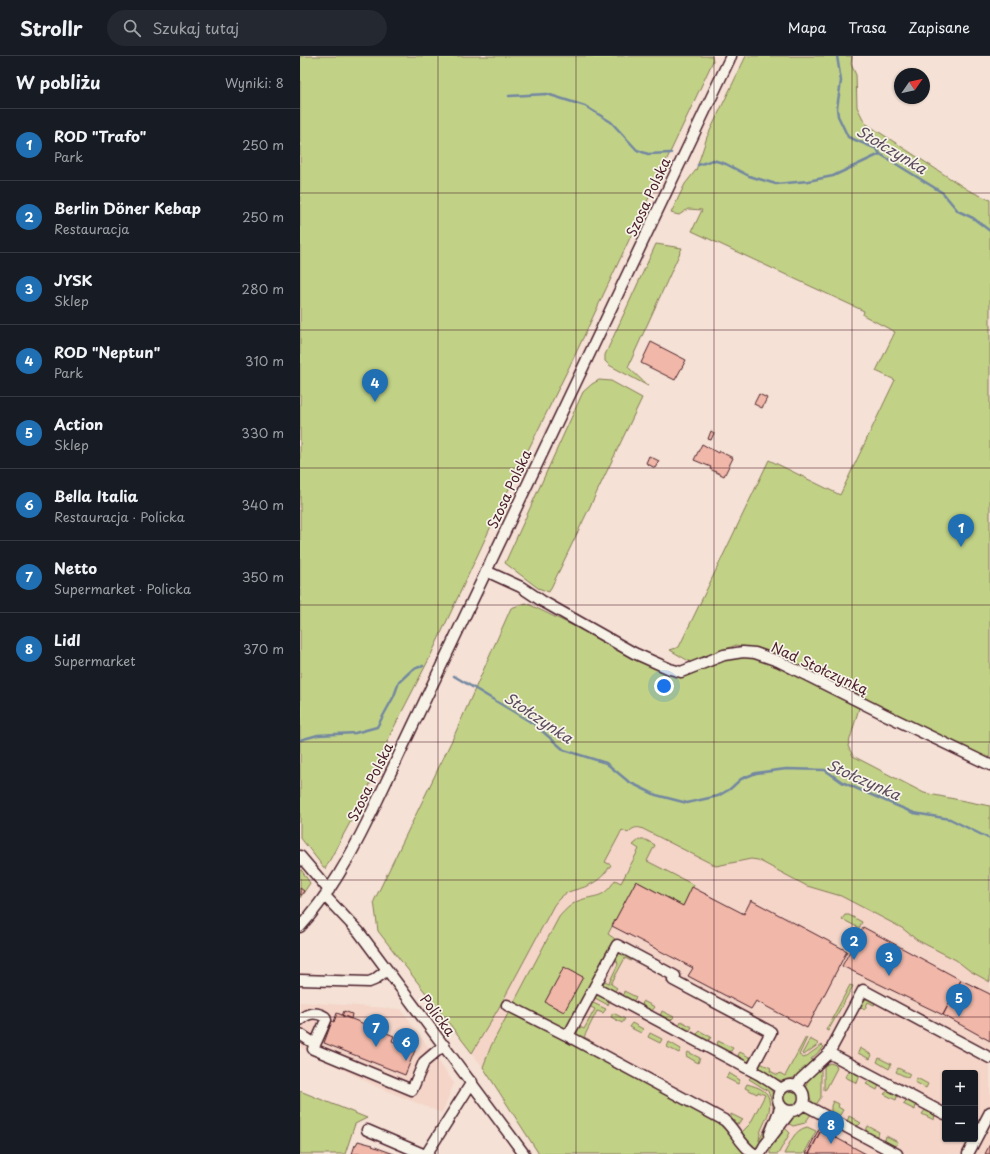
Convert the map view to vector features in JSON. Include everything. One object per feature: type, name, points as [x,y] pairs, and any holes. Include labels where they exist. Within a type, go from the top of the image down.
[{"type":"street","name":"Szosa Polska","points":[[300,927],[327,893],[350,856],[366,825],[730,56]]},
{"type":"street","name":"Nad Stołczynką","points":[[486,571],[521,587],[542,601],[634,653],[670,669],[681,672],[724,655],[743,652],[755,653],[778,661],[990,765]]},
{"type":"street","name":"Policka","points":[[300,856],[472,1082],[524,1154]]},
{"type":"street","points":[[568,1036],[618,945],[676,976],[673,980],[771,1032],[751,1070]]},
{"type":"street","points":[[300,980],[366,982],[374,980],[387,970]]},
{"type":"street","points":[[595,987],[751,1070],[781,1089]]},
{"type":"street","points":[[797,1086],[801,1079],[829,1053],[862,990],[990,1058]]},
{"type":"street","points":[[507,1005],[724,1120],[729,1124],[746,1149],[754,1154]]},
{"type":"street","points":[[300,1020],[304,1015],[309,1014],[322,1015],[325,1017],[326,1020],[314,1049],[412,1090],[424,1062],[444,1045]]},
{"type":"street","points":[[300,1034],[315,1044]]},
{"type":"street","points":[[829,1053],[942,1112]]},
{"type":"street","points":[[427,1154],[472,1082]]},
{"type":"street","points":[[791,1084],[797,1086],[804,1093],[803,1104],[800,1108],[791,1111],[785,1110],[778,1101],[778,1095],[781,1089],[791,1084]]},
{"type":"street","points":[[803,1104],[897,1154]]},
{"type":"street","points":[[763,1150],[781,1106]]},
{"type":"street","points":[[763,1150],[791,1111]]},
{"type":"street","points":[[978,1130],[990,1112]]},
{"type":"street","points":[[367,1130],[423,1154]]},
{"type":"street","points":[[968,1154],[973,1142]]},
{"type":"shaded area","points":[[598,802],[761,851],[990,932],[990,1154],[539,1154],[483,1067],[461,1040]]},
{"type":"shaded area","points":[[301,1002],[401,1009],[454,1083],[442,1113],[377,1087],[300,1047]]},
{"type":"green space","points":[[300,56],[712,56],[713,61],[575,355],[500,507],[429,659],[390,735],[368,789],[325,869],[300,837]]},
{"type":"green space","points":[[746,56],[852,56],[851,64],[856,75],[857,107],[865,123],[968,190],[990,200],[990,760],[811,673],[762,651],[736,645],[692,663],[670,650],[679,647],[769,460],[840,495],[895,380],[876,371],[895,332],[863,315],[864,311],[692,231],[702,210],[688,209],[679,215],[671,213],[685,184],[696,170],[707,137]]},
{"type":"green space","points":[[656,244],[682,248],[628,367],[648,386],[609,365],[605,361],[605,355]]},
{"type":"green space","points":[[599,380],[611,381],[642,398],[549,592],[538,588],[505,563],[583,392]]},
{"type":"green space","points":[[526,603],[673,674],[684,676],[727,659],[752,657],[796,673],[859,708],[848,746],[853,756],[924,793],[990,806],[990,982],[970,971],[956,960],[917,940],[902,928],[841,896],[807,886],[758,860],[751,859],[716,866],[641,828],[633,829],[628,833],[622,830],[605,862],[611,865],[605,873],[596,881],[587,886],[568,892],[554,905],[501,1004],[472,1053],[378,931],[374,901],[454,736],[511,608]]},
{"type":"green space","points":[[639,840],[646,840],[655,845],[647,861],[694,885],[683,906],[636,881],[608,934],[615,939],[563,1039],[719,1121],[730,1133],[745,1154],[539,1154],[483,1067],[491,1046],[559,917],[572,904],[603,894],[615,880],[621,883],[639,849],[633,845]]},
{"type":"green space","points":[[300,868],[310,883],[300,898]]},
{"type":"green space","points":[[845,915],[849,915],[862,922],[859,928],[842,919]]},
{"type":"green space","points":[[618,953],[623,953],[631,957],[631,961],[625,958],[611,984],[617,988],[614,992],[601,986],[603,980],[609,983],[618,964],[617,961],[613,960]]},
{"type":"green space","points":[[850,985],[853,986],[828,1031],[826,1030]]},
{"type":"green space","points":[[624,991],[636,997],[633,1002],[623,997]]},
{"type":"green space","points":[[596,995],[606,998],[609,1003],[608,1005],[593,997]]},
{"type":"green space","points":[[866,999],[871,1000],[875,1004],[874,1005],[868,1002],[865,1009],[858,1006],[862,1002]]},
{"type":"green space","points":[[643,1001],[655,1007],[651,1012],[642,1007]]},
{"type":"green space","points":[[591,1002],[606,1009],[603,1013],[597,1011],[584,1037],[590,1040],[588,1042],[577,1036],[577,1031],[578,1026],[584,1029],[595,1009],[589,1006]]},
{"type":"green space","points":[[662,1011],[674,1017],[670,1021],[660,1016]]},
{"type":"green space","points":[[613,1013],[625,1019],[622,1023],[611,1017]]},
{"type":"green space","points":[[681,1021],[692,1027],[690,1030],[687,1031],[679,1026]]},
{"type":"green space","points":[[632,1023],[643,1029],[641,1033],[629,1027]]},
{"type":"green space","points":[[700,1031],[711,1037],[709,1040],[706,1041],[699,1037],[697,1034]]},
{"type":"green space","points":[[650,1033],[662,1039],[660,1043],[648,1037]]},
{"type":"green space","points":[[806,1037],[807,1038],[799,1055],[804,1058],[822,1045],[824,1047],[811,1059],[813,1062],[793,1078],[781,1081],[774,1079],[758,1068],[760,1063],[771,1068],[770,1071],[778,1075],[780,1073],[785,1076]]},
{"type":"green space","points":[[810,1039],[819,1044],[804,1055],[802,1054]]},
{"type":"green space","points":[[718,1041],[733,1048],[731,1051],[726,1052],[717,1046]]},
{"type":"green space","points":[[669,1042],[681,1049],[679,1053],[667,1047]]},
{"type":"green space","points":[[860,1048],[872,1055],[870,1059],[858,1053]]},
{"type":"green space","points":[[688,1052],[700,1058],[698,1063],[686,1056]]},
{"type":"green space","points":[[740,1052],[751,1058],[749,1061],[746,1062],[740,1059],[738,1055]]},
{"type":"green space","points":[[879,1058],[891,1064],[889,1069],[877,1062]]},
{"type":"green space","points":[[830,1063],[836,1065],[837,1068],[826,1089],[824,1090],[824,1066]]},
{"type":"green space","points":[[819,1067],[821,1070],[821,1097],[816,1105],[809,1097],[807,1082]]},
{"type":"green space","points":[[898,1068],[910,1074],[908,1078],[896,1072]]},
{"type":"green space","points":[[851,1071],[860,1075],[857,1083],[845,1077],[848,1072]]},
{"type":"green space","points":[[729,1073],[740,1080],[738,1084],[726,1078]]},
{"type":"green space","points":[[752,1076],[764,1084],[772,1092],[775,1101],[773,1114],[773,1105],[768,1091],[749,1079]]},
{"type":"green space","points":[[917,1078],[928,1084],[926,1088],[915,1082]]},
{"type":"green space","points":[[870,1080],[879,1085],[877,1090],[866,1084]]},
{"type":"green space","points":[[747,1084],[765,1092],[769,1099],[770,1105],[768,1116],[761,1130],[759,1141],[769,1120],[772,1119],[767,1132],[755,1148],[748,1145],[741,1134],[750,1124],[765,1095],[758,1092],[757,1094],[745,1088]]},
{"type":"green space","points":[[791,1088],[797,1091],[800,1097],[797,1103],[791,1106],[785,1103],[782,1097],[785,1091]]},
{"type":"green space","points":[[889,1090],[898,1094],[896,1100],[884,1094]]},
{"type":"green space","points":[[300,1091],[367,1118],[355,1124],[345,1154],[300,1154]]},
{"type":"green space","points":[[907,1100],[916,1104],[915,1110],[903,1104]]},
{"type":"green space","points":[[833,1101],[839,1104],[838,1107],[843,1110],[840,1115],[837,1116],[831,1112]]},
{"type":"green space","points":[[926,1109],[935,1114],[934,1120],[922,1114]]},
{"type":"green space","points":[[801,1111],[811,1114],[805,1123],[793,1126],[786,1122],[793,1114]]},
{"type":"green space","points":[[731,1114],[743,1120],[738,1124],[735,1123],[731,1119]]},
{"type":"green space","points":[[849,1116],[861,1123],[855,1126],[847,1122]]},
{"type":"green space","points":[[783,1126],[790,1133],[778,1154],[770,1154],[770,1148]]},
{"type":"green space","points":[[868,1126],[879,1132],[878,1135],[874,1136],[867,1133],[866,1130]]},
{"type":"green space","points":[[807,1127],[816,1131],[804,1154],[784,1154],[790,1141],[799,1131]]},
{"type":"green space","points":[[886,1136],[898,1142],[897,1145],[893,1146],[886,1143]]},
{"type":"building","points":[[651,342],[686,360],[675,380],[641,363]]},
{"type":"building","points":[[759,394],[767,398],[762,408],[754,404]]},
{"type":"building","points":[[711,431],[714,433],[711,440],[708,439]]},
{"type":"building","points":[[702,444],[718,453],[719,451],[733,458],[724,476],[710,469],[711,467],[694,460]]},
{"type":"building","points":[[649,456],[659,461],[655,468],[646,463]]},
{"type":"building","points":[[636,881],[683,906],[692,887],[744,914],[751,900],[847,951],[807,1028],[756,1001],[751,1009],[688,976],[693,968],[612,926]]},
{"type":"building","points":[[300,888],[304,891],[301,895],[300,895]]},
{"type":"building","points":[[863,927],[961,980],[943,1015],[842,966]]},
{"type":"building","points":[[564,967],[583,977],[564,1012],[545,1002]]},
{"type":"building","points":[[961,980],[990,994],[990,1041],[943,1015]]},
{"type":"building","points":[[344,1011],[352,1014],[351,1019],[342,1016]]},
{"type":"building","points":[[337,1013],[394,1036],[392,1041],[415,1050],[405,1075],[324,1043],[332,1021],[334,1022]]},
{"type":"building","points":[[821,1125],[831,1130],[829,1134],[821,1130],[809,1154],[806,1154]]},
{"type":"building","points":[[821,1130],[829,1134],[866,1154],[809,1154]]},
{"type":"building","points":[[358,1141],[373,1145],[372,1146],[394,1154],[352,1154]]},
{"type":"building","points":[[990,1144],[990,1154],[985,1154]]},
{"type":"waterway","name":"Stołczynka","points":[[837,56],[841,81],[837,108],[838,116],[848,137],[877,149],[880,154],[943,193],[958,211],[973,218],[990,231]]},
{"type":"waterway","points":[[509,96],[547,94],[585,106],[611,122],[637,150],[648,154],[671,153]]},
{"type":"waterway","points":[[698,165],[713,160],[726,164],[749,176],[776,184],[808,181],[833,176],[880,154]]},
{"type":"waterway","name":"Stołczynka","points":[[300,740],[318,735],[355,733],[377,727],[394,696],[399,682],[413,669],[423,666]]},
{"type":"waterway","name":"Stołczynka","points":[[454,676],[534,724],[564,750],[606,763],[629,782],[656,795],[687,803],[718,796],[730,789],[741,779],[756,773],[786,769],[825,770],[842,782],[914,813],[950,819],[990,839]]},
{"type":"place","name":"ROD \"Neptun\"","points":[[375,402]]},
{"type":"place","name":"ROD \"Trafo\"","points":[[961,547]]},
{"type":"place","name":"Berlin Döner Kebap","points":[[854,960]]},
{"type":"place","name":"JYSK","points":[[889,976]]},
{"type":"place","name":"Action","points":[[959,1017]]},
{"type":"place","name":"Netto","points":[[376,1047]]},
{"type":"place","name":"Bella Italia","points":[[406,1061]]},
{"type":"place","name":"Lidl","points":[[831,1144]]}]
